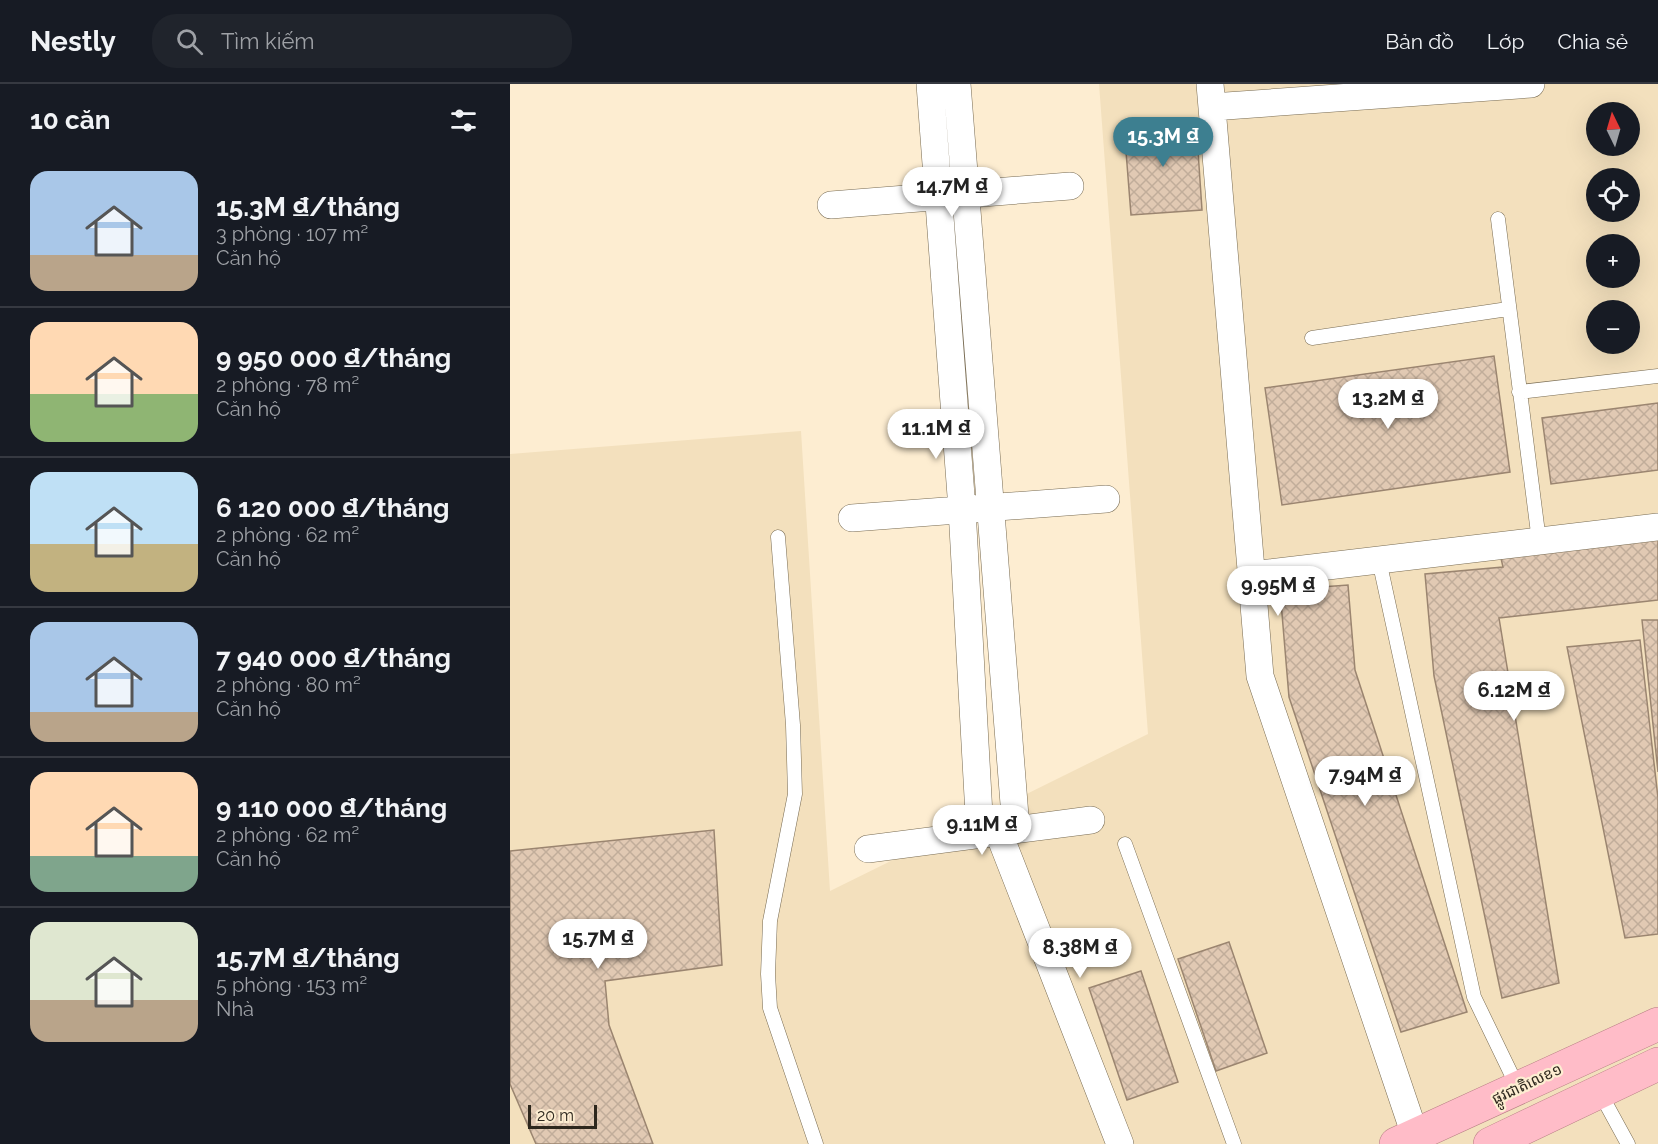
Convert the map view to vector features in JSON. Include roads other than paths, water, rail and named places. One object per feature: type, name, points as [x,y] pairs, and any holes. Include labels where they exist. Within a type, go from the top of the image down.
[{"type":"highway","name":"ផ្លូវជាតិលេខ១","points":[[1406,1140],[1658,1024]]},
{"type":"highway","points":[[1497,1142],[1658,1064]]},
{"type":"street","points":[[930,84],[962,509],[998,831],[1120,1144]]},
{"type":"street","points":[[957,84],[992,507],[998,831]]},
{"type":"street","points":[[1406,1140],[1260,676],[1211,96],[1531,84]]},
{"type":"street","points":[[831,205],[1070,186]]},
{"type":"street","points":[[852,518],[1106,499]]},
{"type":"street","points":[[1252,575],[1658,527]]},
{"type":"street","points":[[868,849],[1091,820]]},
{"type":"lane","points":[[1498,219],[1539,541]]},
{"type":"lane","points":[[1312,338],[1508,309]]},
{"type":"lane","points":[[1519,392],[1658,376]]},
{"type":"lane","points":[[778,537],[793,725],[795,794],[770,921],[768,974],[770,1008],[816,1144]]},
{"type":"lane","points":[[1379,560],[1474,997],[1518,1088]]},
{"type":"lane","points":[[1125,844],[1234,1144]]},
{"type":"lane","points":[[1599,1091],[1628,1144]]}]
